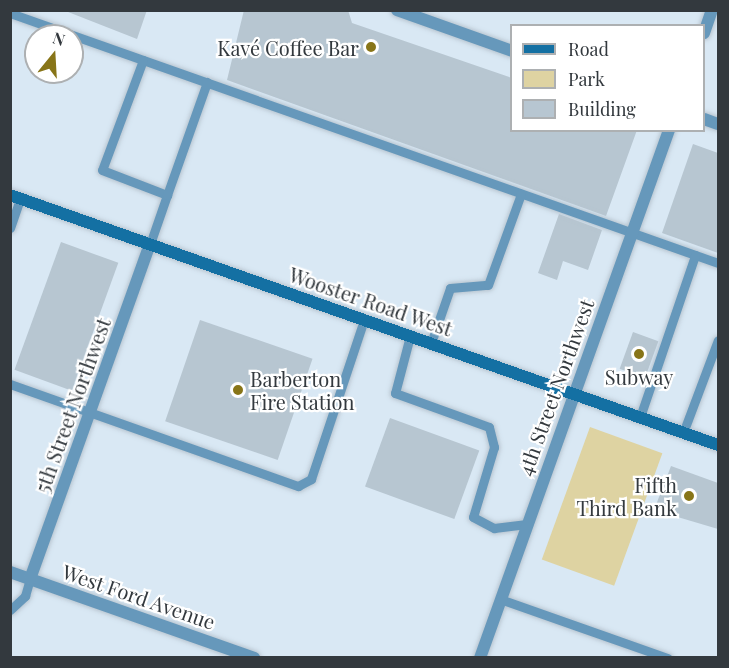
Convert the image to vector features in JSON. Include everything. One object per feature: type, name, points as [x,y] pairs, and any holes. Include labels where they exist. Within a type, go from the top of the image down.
[{"type":"main road","name":"Wooster Road West","points":[[15,197],[718,446]]},
{"type":"street","points":[[397,10],[510,50]]},
{"type":"street","points":[[705,30],[712,10]]},
{"type":"street","name":"4th Street Northwest","points":[[480,657],[668,132]]},
{"type":"street","name":"5th Street Northwest","points":[[30,579],[150,244]]},
{"type":"street","name":"West Ford Avenue","points":[[10,572],[254,657]]},
{"type":"lane","points":[[10,12],[718,263]]},
{"type":"lane","points":[[143,60],[102,170],[167,195]]},
{"type":"lane","points":[[150,244],[207,82]]},
{"type":"lane","points":[[430,343],[450,288],[488,285],[521,194]]},
{"type":"lane","points":[[10,228],[15,197]]},
{"type":"lane","points":[[640,417],[695,255]]},
{"type":"lane","points":[[10,384],[89,414],[298,486],[312,479],[364,320]]},
{"type":"lane","points":[[410,336],[395,393],[489,427],[494,447],[473,517],[494,528],[527,525]]},
{"type":"lane","points":[[683,433],[718,340]]},
{"type":"lane","points":[[10,610],[30,579]]},
{"type":"lane","points":[[501,599],[668,657]]},
{"type":"green space","points":[[590,427],[662,453],[614,586],[542,559]]},
{"type":"building","points":[[63,10],[147,10],[137,39]]},
{"type":"building","points":[[244,10],[348,10],[352,23],[510,77],[510,132],[636,132],[606,216],[227,80]]},
{"type":"building","points":[[693,144],[718,153],[718,253],[662,233]]},
{"type":"building","points":[[559,214],[602,230],[588,270],[563,261],[557,280],[538,273]]},
{"type":"building","points":[[61,242],[118,263],[72,391],[14,370]]},
{"type":"building","name":"Barberton Fire Station","points":[[200,320],[313,359],[278,460],[165,421]]},
{"type":"building","name":"Subway","points":[[633,332],[658,341],[645,378],[620,369]]},
{"type":"building","points":[[390,418],[479,450],[454,519],[365,487]]},
{"type":"building","name":"Fifth Third Bank","points":[[671,466],[718,483],[718,529],[654,510]]},
{"type":"place","name":"Kavé Coffee Bar","points":[[371,47]]},
{"type":"place","name":"Subway","points":[[639,354]]},
{"type":"place","name":"Barberton Fire Station","points":[[238,390]]},
{"type":"place","name":"Fifth Third Bank","points":[[689,496]]}]
